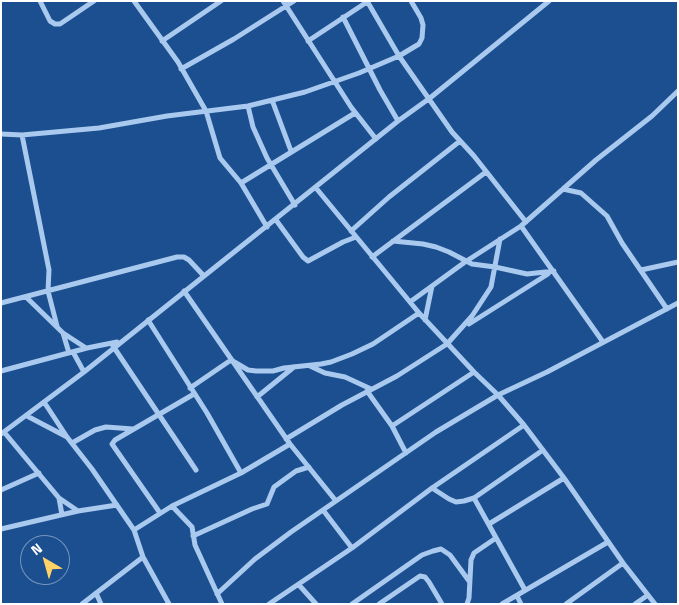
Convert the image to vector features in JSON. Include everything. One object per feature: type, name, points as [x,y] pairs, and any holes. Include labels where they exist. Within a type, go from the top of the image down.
[{"type":"street","points":[[40,1],[50,21],[55,24],[60,24],[94,1]]},
{"type":"street","points":[[134,1],[182,69],[206,111],[220,158],[241,183],[267,227]]},
{"type":"street","points":[[162,40],[221,1]]},
{"type":"street","points":[[182,69],[234,39],[284,3],[294,1]]},
{"type":"street","points":[[1,134],[22,136],[98,128],[248,106],[305,92],[370,69],[399,56],[419,44],[422,38],[423,26],[421,18],[411,1]]},
{"type":"street","points":[[78,511],[59,498],[3,433],[84,372],[120,341],[295,205],[549,1]]},
{"type":"street","points":[[308,41],[367,2],[399,56],[460,142],[526,222]]},
{"type":"street","points":[[284,3],[333,81],[376,139]]},
{"type":"street","points":[[343,17],[398,121]]},
{"type":"street","points":[[410,302],[465,262],[521,226],[610,148],[652,116],[678,90]]},
{"type":"street","points":[[272,100],[291,151]]},
{"type":"street","points":[[248,106],[253,127],[270,164],[295,205]]},
{"type":"street","points":[[241,183],[355,113]]},
{"type":"street","points":[[22,136],[48,261],[48,291],[57,326]]},
{"type":"street","points":[[351,232],[389,197],[460,142]]},
{"type":"street","points":[[372,257],[486,172]]},
{"type":"street","points":[[316,188],[419,314],[498,395],[524,426],[655,604]]},
{"type":"street","points":[[563,189],[581,193],[602,210],[667,309]]},
{"type":"street","points":[[276,220],[308,261],[356,237]]},
{"type":"street","points":[[521,226],[602,342]]},
{"type":"street","points":[[134,530],[172,506],[241,473],[369,390],[397,376],[447,344],[464,327],[490,287],[500,239]]},
{"type":"street","points":[[393,241],[436,247],[450,252],[465,262],[518,273],[552,272]]},
{"type":"street","points":[[1,304],[177,257],[184,257],[203,275]]},
{"type":"street","points":[[641,270],[678,262]]},
{"type":"street","points":[[464,327],[552,272]]},
{"type":"street","points":[[425,320],[429,292],[432,286]]},
{"type":"street","points":[[184,291],[288,442],[336,500]]},
{"type":"street","points":[[26,297],[63,333],[79,345],[87,348]]},
{"type":"street","points":[[217,594],[255,560],[336,500],[436,432],[498,395],[547,372],[678,303]]},
{"type":"street","points":[[231,360],[248,370],[256,371],[273,371],[326,363],[352,354],[392,333],[419,314]]},
{"type":"street","points":[[148,320],[207,413],[241,473]]},
{"type":"street","points":[[63,333],[71,352],[84,372]]},
{"type":"street","points":[[1,371],[120,341]]},
{"type":"street","points":[[114,346],[196,470]]},
{"type":"street","points":[[190,388],[231,360]]},
{"type":"street","points":[[310,366],[325,373],[344,377],[369,390],[406,452]]},
{"type":"street","points":[[257,397],[294,367]]},
{"type":"street","points":[[392,426],[474,372]]},
{"type":"street","points":[[160,513],[112,444],[115,440],[194,394]]},
{"type":"street","points":[[44,402],[134,530],[143,557],[170,604]]},
{"type":"street","points":[[27,416],[67,437]]},
{"type":"street","points":[[269,604],[352,548],[432,488],[524,426]]},
{"type":"street","points":[[72,443],[95,430],[106,427],[134,429]]},
{"type":"street","points":[[432,488],[449,500],[456,502],[474,498],[543,450]]},
{"type":"street","points":[[194,536],[267,504],[274,487],[296,471],[309,467]]},
{"type":"street","points":[[1,490],[39,473]]},
{"type":"street","points":[[489,524],[564,478]]},
{"type":"street","points":[[59,498],[62,515]]},
{"type":"street","points":[[474,498],[525,590]]},
{"type":"street","points":[[1,529],[78,511],[116,505]]},
{"type":"street","points":[[172,506],[192,527],[194,544],[222,604]]},
{"type":"street","points":[[323,510],[352,548]]},
{"type":"street","points":[[467,604],[471,560],[474,553],[496,538]]},
{"type":"street","points":[[502,604],[608,542]]},
{"type":"street","points":[[352,604],[422,555],[433,550],[441,549],[450,555],[469,581]]},
{"type":"street","points":[[82,604],[143,557]]},
{"type":"street","points":[[566,604],[623,563]]},
{"type":"street","points":[[379,604],[420,576],[425,577],[429,582],[442,604]]},
{"type":"street","points":[[299,585],[316,604]]},
{"type":"street","points":[[96,593],[101,604]]},
{"type":"street","points":[[635,604],[648,595]]},
{"type":"street","points":[[517,596],[521,604]]}]
